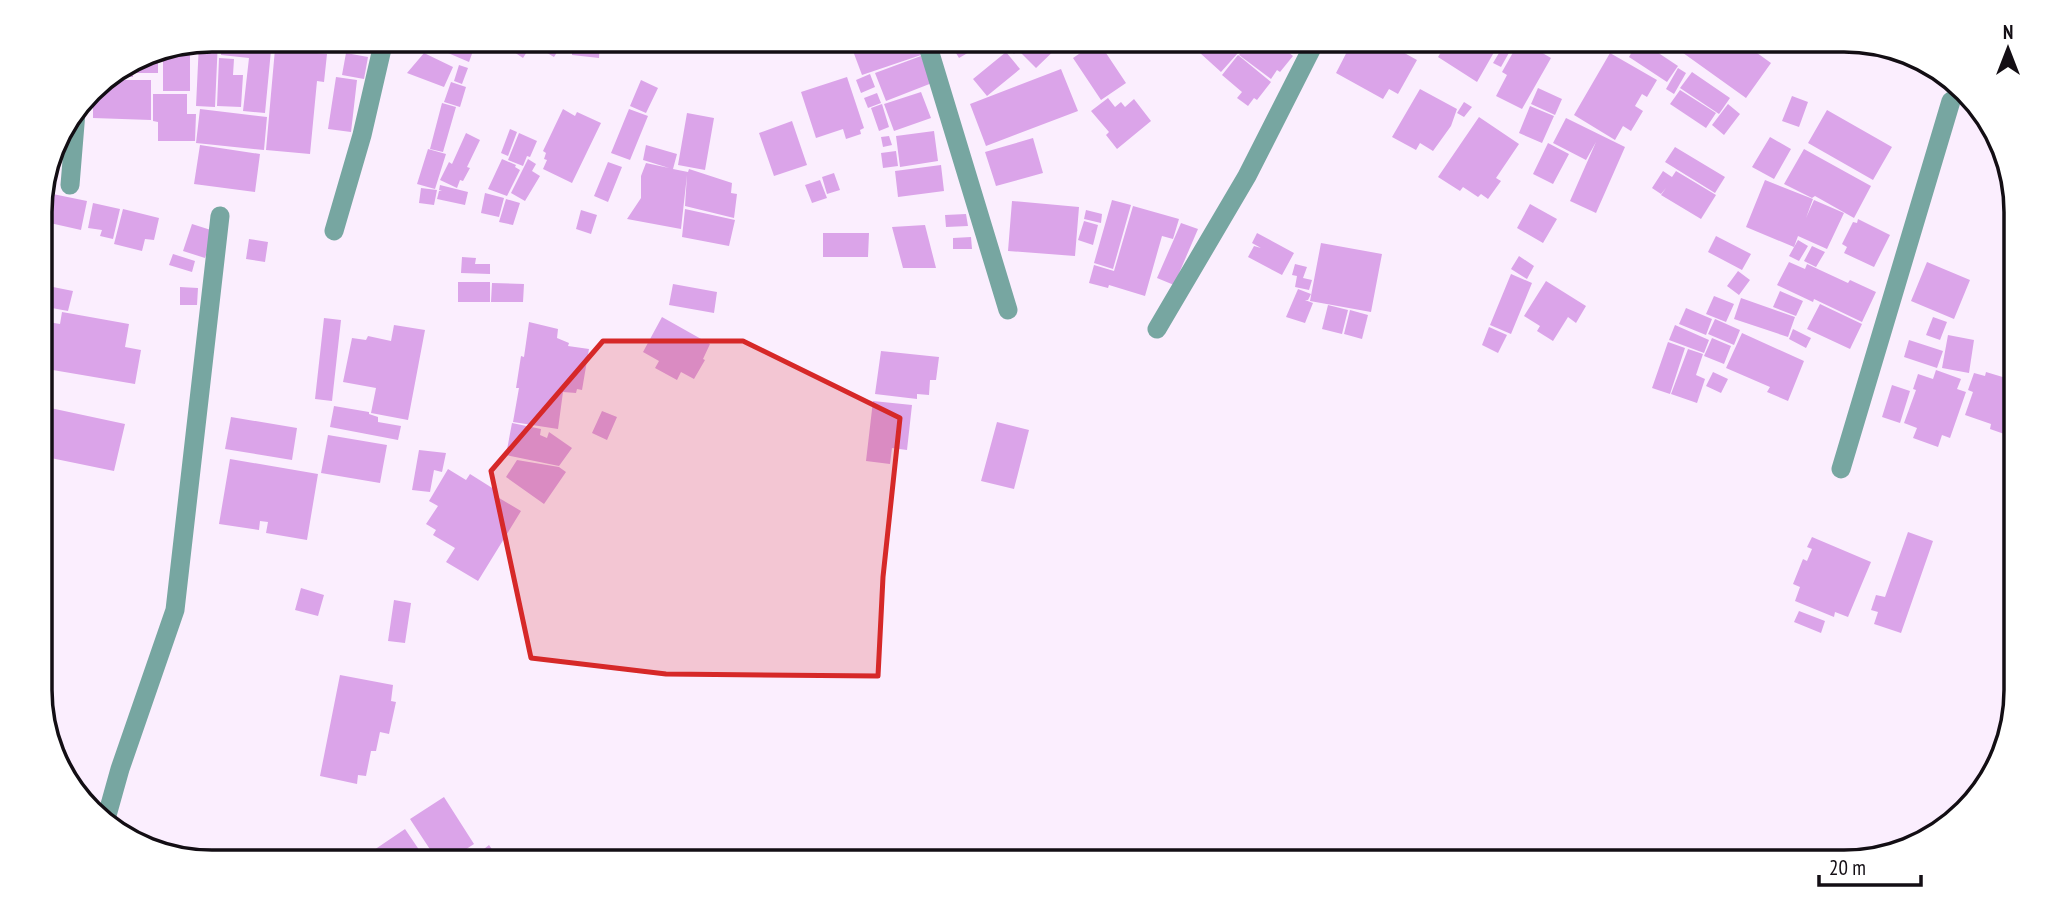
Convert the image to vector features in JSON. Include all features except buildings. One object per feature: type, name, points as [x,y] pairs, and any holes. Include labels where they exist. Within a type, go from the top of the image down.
[{"type":"street","points":[[334,231],[362,135],[381,52]]},
{"type":"street","points":[[930,52],[1008,310]]},
{"type":"street","points":[[1157,329],[1247,176],[1310,52]]},
{"type":"street","points":[[1841,469],[1951,101]]},
{"type":"street","points":[[70,185],[74,131]]},
{"type":"street","points":[[108,812],[120,769],[175,610],[220,216]]},
{"type":"highlighted area","points":[[603,341],[743,341],[900,418],[883,577],[878,676],[666,674],[531,658],[491,471]]}]
